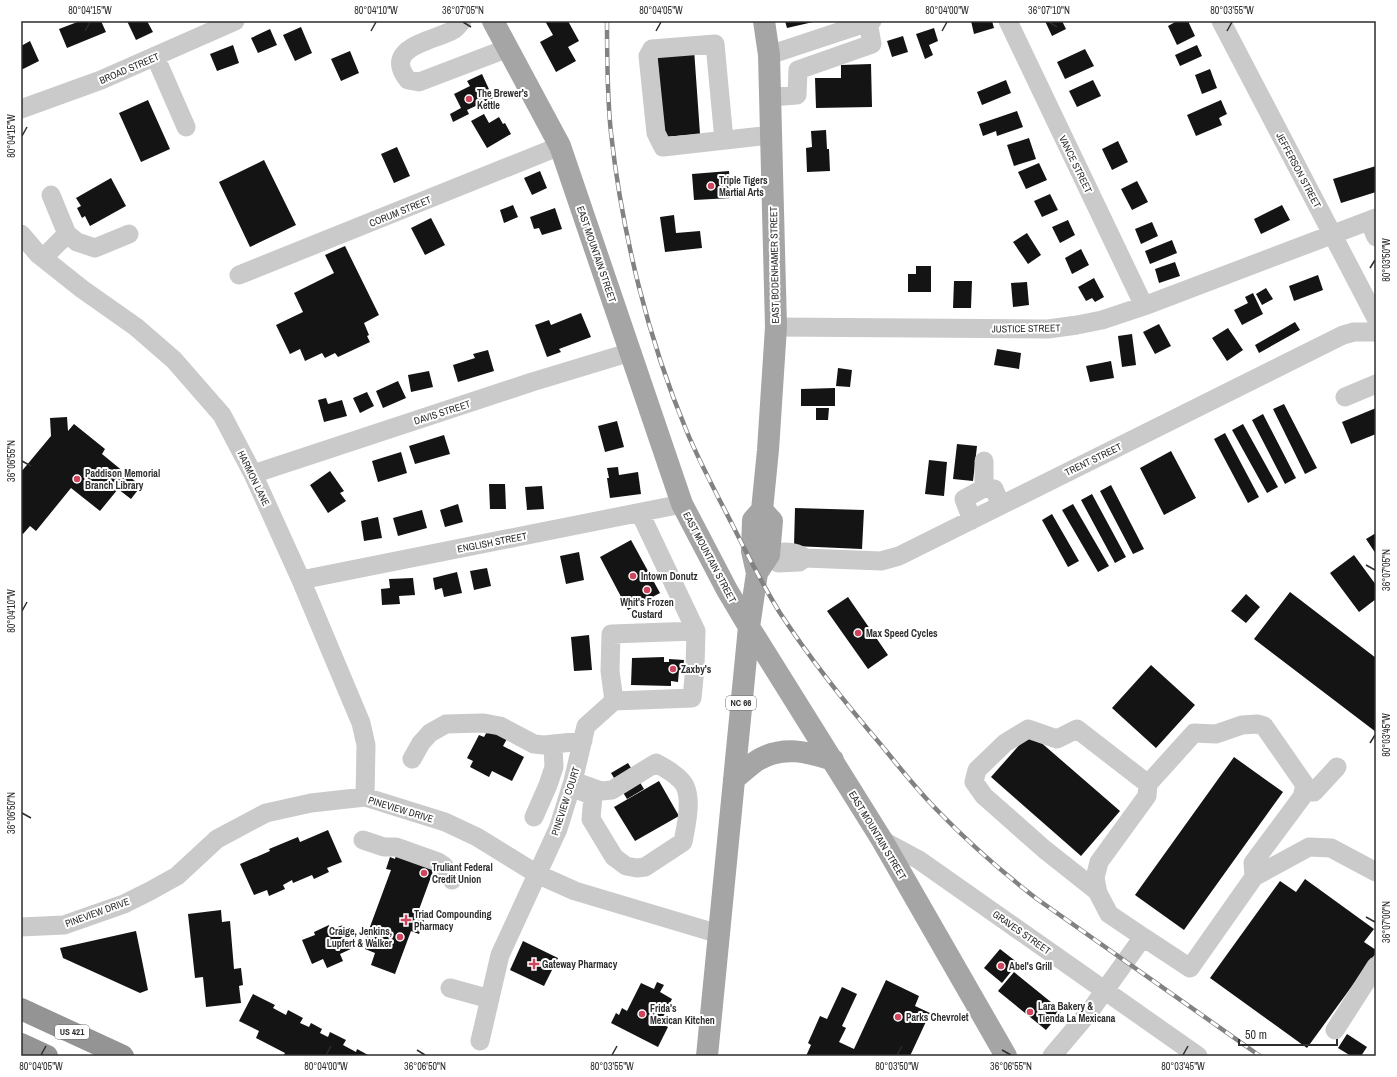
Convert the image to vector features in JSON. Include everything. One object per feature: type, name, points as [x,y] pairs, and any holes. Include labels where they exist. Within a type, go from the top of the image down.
[{"type":"highway","name":"US 421","points":[[21,1009],[123,1056]]},
{"type":"highway","points":[[21,1044],[47,1056]]},
{"type":"main road","name":"EAST MOUNTAIN STREET","points":[[494,21],[560,146],[682,504],[727,590],[882,840],[1006,1056]]},
{"type":"main road","name":"EAST BODENHAMER STREET","points":[[749,627],[757,573],[752,551],[753,520],[762,510],[768,450],[776,327],[769,55],[764,21]]},
{"type":"main road","name":"EAST BODENHAMER STREET","points":[[757,573],[769,555],[772,521],[762,510]]},
{"type":"main road","name":"NC 66","points":[[707,1056],[749,627]]},
{"type":"main road","points":[[734,779],[758,760],[769,754],[782,751],[811,753],[833,760]]},
{"type":"street","name":"BROAD STREET","points":[[21,109],[101,80],[235,21]]},
{"type":"street","points":[[462,21],[455,29],[415,45],[405,52],[400,63],[402,73],[408,80],[419,82],[508,48]]},
{"type":"street","name":"VANCE STREET","points":[[1008,21],[1144,306]]},
{"type":"street","name":"JEFFERSON STREET","points":[[1221,21],[1376,318]]},
{"type":"street","points":[[769,55],[870,22],[872,44],[798,70],[797,95],[770,97]]},
{"type":"street","points":[[724,140],[715,44],[652,49],[648,56],[653,110],[656,133],[663,147],[771,135]]},
{"type":"street","points":[[155,56],[186,127]]},
{"type":"street","name":"CORUM STREET","points":[[239,276],[560,146]]},
{"type":"street","points":[[51,195],[67,234],[77,242],[95,248],[129,234]]},
{"type":"street","name":"JUSTICE STREET","points":[[776,327],[1048,329],[1077,326],[1102,320],[1144,306],[1333,234],[1374,225]]},
{"type":"street","name":"HARMON LANE","points":[[21,234],[43,258],[82,289],[136,327],[174,360],[222,415],[253,474],[301,580],[361,722],[366,745],[365,797]]},
{"type":"street","points":[[43,258],[67,234]]},
{"type":"street","name":"TRENT STREET","points":[[769,555],[778,563],[799,562],[805,558],[881,561],[899,556],[1343,335],[1354,332],[1376,332]]},
{"type":"street","name":"DAVIS STREET","points":[[253,474],[532,382],[631,352]]},
{"type":"street","points":[[1346,397],[1376,384]]},
{"type":"street","points":[[984,461],[984,488]]},
{"type":"street","points":[[972,520],[964,499],[984,488],[994,489],[1001,505]]},
{"type":"street","name":"ENGLISH STREET","points":[[301,580],[682,504]]},
{"type":"street","points":[[412,759],[421,743],[430,733],[446,724],[476,723],[500,726],[534,744],[553,745],[584,734],[614,701],[692,698],[696,631],[640,513]]},
{"type":"street","points":[[614,701],[610,671],[612,634],[696,631]]},
{"type":"street","points":[[1254,877],[1253,863],[1302,797],[1305,785],[1264,726],[1257,724],[1242,725],[1216,734],[1194,733],[1148,784],[1147,796],[1099,862],[1095,878],[1097,891],[1109,914],[1190,968],[1254,877],[1309,847],[1331,848],[1376,872]]},
{"type":"street","points":[[1097,891],[1044,849],[984,796],[974,782],[977,770],[1005,743],[1028,729],[1057,739],[1077,729],[1148,784]]},
{"type":"street","name":"PINEVIEW COURT","points":[[480,1041],[500,955],[558,829],[572,784],[584,734]]},
{"type":"street","points":[[534,817],[554,767],[553,745]]},
{"type":"street","points":[[656,763],[671,772],[684,786],[689,807],[683,842],[645,867],[637,868],[626,866],[614,857],[591,819],[593,796],[572,784],[601,791],[612,790],[656,763]]},
{"type":"street","points":[[1304,790],[1314,792],[1337,767]]},
{"type":"street","name":"PINEVIEW DRIVE","points":[[21,927],[64,925],[130,901],[177,876],[218,839],[266,814],[312,803],[365,797],[445,822],[477,837],[537,874],[575,891],[719,934]]},
{"type":"street","points":[[363,840],[384,847],[396,847],[438,862],[444,866],[452,880]]},
{"type":"street","name":"GRAVES STREET","points":[[882,840],[919,860],[1198,1056]]},
{"type":"street","points":[[1052,1056],[1106,991],[1144,937]]},
{"type":"street","points":[[1335,1030],[1376,966]]},
{"type":"street","points":[[450,988],[490,999]]},
{"type":"building","points":[[80,21],[101,21],[106,32],[67,48],[59,29]]},
{"type":"building","points":[[127,21],[147,21],[153,32],[136,40]]},
{"type":"building","points":[[545,21],[568,21],[579,41],[568,47],[576,61],[556,72],[540,42],[553,35]]},
{"type":"building","points":[[785,21],[813,21],[813,22],[787,28]]},
{"type":"building","points":[[971,21],[992,21],[994,28],[974,34]]},
{"type":"building","points":[[1045,21],[1062,21],[1066,29],[1052,36]]},
{"type":"building","points":[[1177,21],[1188,21],[1195,36],[1177,45],[1168,26]]},
{"type":"building","points":[[301,27],[312,53],[295,61],[283,35]]},
{"type":"building","points":[[934,28],[938,41],[929,45],[933,55],[925,59],[916,34]]},
{"type":"building","points":[[270,29],[277,45],[258,53],[251,38]]},
{"type":"building","points":[[903,36],[908,52],[892,57],[887,41]]},
{"type":"building","points":[[30,41],[39,61],[21,70],[21,46]]},
{"type":"building","points":[[233,45],[239,63],[217,71],[210,54]]},
{"type":"building","points":[[1197,45],[1202,56],[1180,66],[1175,55]]},
{"type":"building","points":[[694,49],[700,134],[663,137],[657,52]]},
{"type":"building","points":[[1085,49],[1094,66],[1065,79],[1057,62]]},
{"type":"building","points":[[350,51],[359,73],[341,81],[331,59]]},
{"type":"building","points":[[871,64],[872,107],[816,108],[815,78],[841,78],[841,65]]},
{"type":"building","points":[[1210,69],[1217,88],[1202,94],[1195,75]]},
{"type":"building","points":[[482,74],[493,98],[467,110],[469,114],[453,122],[450,114],[461,108],[454,94],[470,86],[467,81]]},
{"type":"building","points":[[1006,80],[1011,93],[982,105],[977,92]]},
{"type":"building","points":[[1093,80],[1101,96],[1077,107],[1069,91]]},
{"type":"building","points":[[148,100],[170,149],[141,162],[119,113]]},
{"type":"building","points":[[1221,100],[1227,114],[1219,118],[1222,125],[1196,136],[1187,115]]},
{"type":"building","points":[[1017,111],[1023,127],[997,136],[996,131],[983,136],[979,124]]},
{"type":"building","points":[[484,114],[489,123],[499,117],[503,124],[505,123],[511,134],[487,148],[471,121]]},
{"type":"building","points":[[826,130],[830,171],[807,172],[806,148],[812,147],[811,131]]},
{"type":"building","points":[[1029,138],[1036,159],[1014,166],[1007,145]]},
{"type":"building","points":[[1118,141],[1128,162],[1112,170],[1102,149]]},
{"type":"building","points":[[397,147],[410,176],[394,183],[381,154]]},
{"type":"building","points":[[264,160],[296,225],[250,247],[219,182]]},
{"type":"building","points":[[1039,163],[1047,180],[1026,189],[1018,172]]},
{"type":"building","points":[[1376,166],[1376,192],[1341,203],[1333,179]]},
{"type":"building","points":[[540,171],[547,188],[532,195],[524,178]]},
{"type":"building","name":"Triple Tigers Martial Arts","points":[[729,171],[731,198],[694,200],[692,174]]},
{"type":"building","points":[[111,178],[126,206],[90,226],[85,216],[82,218],[77,208],[81,206],[76,198]]},
{"type":"building","points":[[1137,181],[1148,202],[1132,210],[1121,189]]},
{"type":"building","points":[[1050,194],[1058,210],[1042,217],[1034,201]]},
{"type":"building","points":[[513,205],[518,217],[504,223],[500,210]]},
{"type":"building","points":[[1282,205],[1290,220],[1261,234],[1254,219]]},
{"type":"building","points":[[555,208],[562,229],[542,235],[539,228],[534,229],[530,217]]},
{"type":"building","points":[[674,215],[676,233],[700,231],[702,248],[665,252],[660,217]]},
{"type":"building","points":[[431,218],[445,245],[425,255],[411,228]]},
{"type":"building","points":[[1068,220],[1075,235],[1060,243],[1052,227]]},
{"type":"building","points":[[1152,222],[1158,236],[1141,244],[1135,229]]},
{"type":"building","points":[[1027,233],[1041,255],[1028,264],[1013,242]]},
{"type":"building","points":[[1172,240],[1177,253],[1150,264],[1145,251]]},
{"type":"building","points":[[345,246],[379,315],[364,323],[370,342],[338,357],[335,353],[325,358],[322,353],[305,361],[300,349],[290,354],[276,325],[303,312],[294,293],[334,273],[325,255]]},
{"type":"building","points":[[1081,249],[1089,265],[1072,274],[1065,258]]},
{"type":"building","points":[[1175,262],[1180,276],[1159,283],[1155,269]]},
{"type":"building","points":[[916,266],[931,266],[931,292],[908,292],[908,274],[916,274]]},
{"type":"building","points":[[1318,275],[1323,290],[1294,301],[1289,286]]},
{"type":"building","points":[[1094,278],[1104,297],[1095,302],[1092,298],[1086,301],[1078,287]]},
{"type":"building","points":[[954,281],[972,281],[971,308],[953,308]]},
{"type":"building","points":[[1027,282],[1029,305],[1013,307],[1011,283]]},
{"type":"building","points":[[1266,288],[1273,299],[1262,305],[1256,294]]},
{"type":"building","points":[[1253,293],[1263,314],[1242,325],[1234,310],[1248,303],[1245,297]]},
{"type":"building","points":[[581,313],[591,337],[559,349],[561,352],[547,357],[535,325],[549,320],[551,325]]},
{"type":"building","points":[[1295,322],[1300,330],[1259,353],[1255,345]]},
{"type":"building","points":[[1159,324],[1171,346],[1155,354],[1143,332]]},
{"type":"building","points":[[1228,328],[1243,350],[1227,361],[1212,338]]},
{"type":"building","points":[[1132,334],[1136,365],[1122,367],[1118,336]]},
{"type":"building","points":[[997,349],[1021,353],[1019,369],[994,365]]},
{"type":"building","points":[[488,350],[494,371],[458,382],[453,365],[475,358],[473,354]]},
{"type":"building","points":[[1111,361],[1114,378],[1090,382],[1086,366]]},
{"type":"building","points":[[838,368],[852,370],[850,387],[836,386]]},
{"type":"building","points":[[429,371],[433,387],[411,392],[408,375]]},
{"type":"building","points":[[398,381],[406,398],[383,408],[376,391]]},
{"type":"building","points":[[835,388],[835,406],[801,406],[801,389]]},
{"type":"building","points":[[367,392],[374,406],[360,413],[353,398]]},
{"type":"building","points":[[326,398],[328,404],[342,400],[347,416],[324,422],[318,400]]},
{"type":"building","points":[[1284,404],[1317,468],[1305,474],[1273,409]]},
{"type":"building","points":[[816,408],[829,408],[828,420],[816,420]]},
{"type":"building","points":[[1376,408],[1376,434],[1351,444],[1342,422]]},
{"type":"building","points":[[1263,414],[1296,478],[1285,484],[1252,420]]},
{"type":"building","name":"Paddison Memorial Branch Library","points":[[67,417],[68,431],[74,424],[105,449],[102,454],[141,486],[131,499],[118,489],[100,511],[71,488],[36,531],[30,526],[23,534],[21,532],[21,472],[51,436],[50,418]]},
{"type":"building","points":[[617,421],[624,447],[605,452],[598,426]]},
{"type":"building","points":[[1243,424],[1278,487],[1267,493],[1232,430]]},
{"type":"building","points":[[1225,433],[1259,497],[1248,503],[1214,439]]},
{"type":"building","points":[[444,435],[450,454],[415,464],[409,446]]},
{"type":"building","points":[[957,444],[977,446],[973,481],[953,479]]},
{"type":"building","points":[[1171,451],[1196,498],[1164,515],[1140,468]]},
{"type":"building","points":[[401,452],[407,473],[378,482],[372,461]]},
{"type":"building","points":[[929,460],[947,462],[944,496],[925,494]]},
{"type":"building","points":[[618,467],[619,475],[638,472],[641,494],[610,498],[607,468]]},
{"type":"building","points":[[330,471],[344,491],[340,493],[346,501],[328,513],[310,485]]},
{"type":"building","points":[[489,484],[505,484],[506,509],[490,509]]},
{"type":"building","points":[[1111,485],[1144,549],[1133,554],[1100,491]]},
{"type":"building","points":[[542,486],[544,509],[527,510],[525,487]]},
{"type":"building","points":[[1092,494],[1126,557],[1115,563],[1081,500]]},
{"type":"building","points":[[458,504],[463,522],[445,527],[440,510]]},
{"type":"building","points":[[1073,504],[1109,566],[1098,572],[1062,510]]},
{"type":"building","points":[[795,508],[864,510],[862,549],[794,546]]},
{"type":"building","points":[[422,510],[427,528],[398,536],[393,518]]},
{"type":"building","points":[[1052,514],[1079,561],[1068,567],[1042,520]]},
{"type":"building","points":[[378,517],[382,538],[364,541],[361,521]]},
{"type":"building","points":[[1376,533],[1376,554],[1366,539]]},
{"type":"building","points":[[631,540],[660,593],[628,610],[600,557]]},
{"type":"building","points":[[579,552],[584,580],[566,584],[560,556]]},
{"type":"building","points":[[1354,555],[1376,585],[1376,599],[1359,612],[1330,573]]},
{"type":"building","points":[[487,568],[491,586],[474,590],[470,571]]},
{"type":"building","points":[[457,572],[462,593],[444,597],[442,588],[435,590],[433,578]]},
{"type":"building","points":[[413,578],[415,595],[399,596],[400,604],[382,605],[381,589],[390,588],[389,579]]},
{"type":"building","points":[[1290,592],[1376,658],[1376,732],[1254,639]]},
{"type":"building","points":[[1246,594],[1260,607],[1246,623],[1231,611]]},
{"type":"building","name":"Max Speed Cycles","points":[[848,597],[888,655],[868,669],[827,611]]},
{"type":"building","points":[[589,635],[592,670],[574,671],[571,637]]},
{"type":"building","points":[[664,657],[664,662],[669,662],[669,659],[684,660],[683,671],[679,670],[678,682],[671,681],[671,686],[631,685],[632,658]]},
{"type":"building","points":[[1151,665],[1195,705],[1156,748],[1112,708]]},
{"type":"building","points":[[489,728],[508,737],[503,746],[524,757],[512,781],[492,771],[489,777],[470,767],[473,761],[467,758],[479,735],[484,737]]},
{"type":"building","points":[[1030,733],[1120,811],[1081,856],[991,777]]},
{"type":"building","points":[[1234,757],[1283,792],[1184,930],[1135,895]]},
{"type":"building","points":[[628,763],[644,789],[627,799],[611,773]]},
{"type":"building","points":[[659,781],[679,816],[635,841],[614,807]]},
{"type":"building","points":[[328,830],[342,862],[327,868],[329,872],[314,879],[312,875],[293,883],[292,880],[283,885],[285,889],[269,896],[267,890],[254,895],[240,864],[270,851],[269,849],[298,837],[300,842]]},
{"type":"building","points":[[397,852],[435,866],[417,915],[425,917],[419,934],[411,931],[395,974],[371,965],[375,953],[365,949],[367,944],[364,943],[391,870],[386,869],[390,857],[395,859]]},
{"type":"building","points":[[1305,879],[1374,929],[1364,942],[1376,950],[1376,953],[1307,1048],[1210,978],[1280,881],[1296,892]]},
{"type":"building","points":[[221,910],[222,922],[230,921],[234,969],[241,968],[243,985],[239,986],[241,1003],[206,1007],[203,977],[195,978],[188,914]]},
{"type":"building","points":[[329,925],[330,930],[343,925],[353,948],[340,954],[343,961],[327,968],[323,959],[312,964],[302,940],[315,935],[314,932]]},
{"type":"building","points":[[136,931],[148,990],[140,993],[63,958],[60,948]]},
{"type":"building","name":"Gateway Pharmacy","points":[[523,941],[558,958],[544,986],[510,970]]},
{"type":"building","name":"Abel's Grill","points":[[1000,949],[1018,963],[1002,983],[984,968]]},
{"type":"building","points":[[1014,972],[1062,1011],[1046,1030],[998,991]]},
{"type":"building","name":"Parks Chevrolet","points":[[886,980],[919,996],[915,1006],[930,1013],[910,1056],[806,1056],[811,1045],[808,1043],[820,1016],[827,1019],[842,987],[857,994],[842,1026],[846,1028],[839,1042],[854,1049]]},
{"type":"building","name":"Frida's Mexican Kitchen","points":[[657,982],[664,985],[660,992],[672,999],[660,1023],[668,1027],[658,1047],[611,1023],[616,1013],[619,1015],[622,1008],[627,1011],[641,983],[654,989]]},
{"type":"building","points":[[253,994],[275,1005],[273,1008],[286,1015],[288,1010],[303,1018],[300,1023],[309,1027],[311,1023],[322,1029],[320,1033],[328,1037],[330,1032],[346,1040],[343,1045],[356,1052],[357,1049],[370,1056],[283,1056],[285,1053],[256,1038],[259,1031],[239,1021]]},
{"type":"building","points":[[1347,1034],[1367,1047],[1361,1056],[1351,1056],[1338,1048]]},
{"type":"railway","points":[[607,21],[609,105],[616,171],[622,209],[638,285],[649,323],[673,397],[692,444],[749,558],[780,613],[829,681],[909,779],[950,823],[974,846],[998,868],[1037,899],[1260,1056]]},
{"type":"place","name":"The Brewer's Kettle","points":[[469,99]]},
{"type":"place","name":"Triple Tigers Martial Arts","points":[[711,186]]},
{"type":"place","name":"Paddison Memorial Branch Library","points":[[77,479]]},
{"type":"place","name":"Intown Donutz","points":[[633,576]]},
{"type":"place","name":"Whit's Frozen Custard","points":[[647,590]]},
{"type":"place","name":"Max Speed Cycles","points":[[858,633]]},
{"type":"place","name":"Zaxby's","points":[[673,669]]},
{"type":"place","name":"Truliant Federal Credit Union","points":[[424,873]]},
{"type":"place","name":"Triad Compounding Pharmacy","points":[[406,920]]},
{"type":"place","name":"Craige, Jenkins, Lupfert & Walker","points":[[400,937]]},
{"type":"place","name":"Gateway Pharmacy","points":[[534,964]]},
{"type":"place","name":"Abel's Grill","points":[[1001,966]]},
{"type":"place","name":"Lara Bakery & Tienda La Mexicana","points":[[1030,1012]]},
{"type":"place","name":"Frida's Mexican Kitchen","points":[[642,1014]]},
{"type":"place","name":"Parks Chevrolet","points":[[898,1017]]}]
